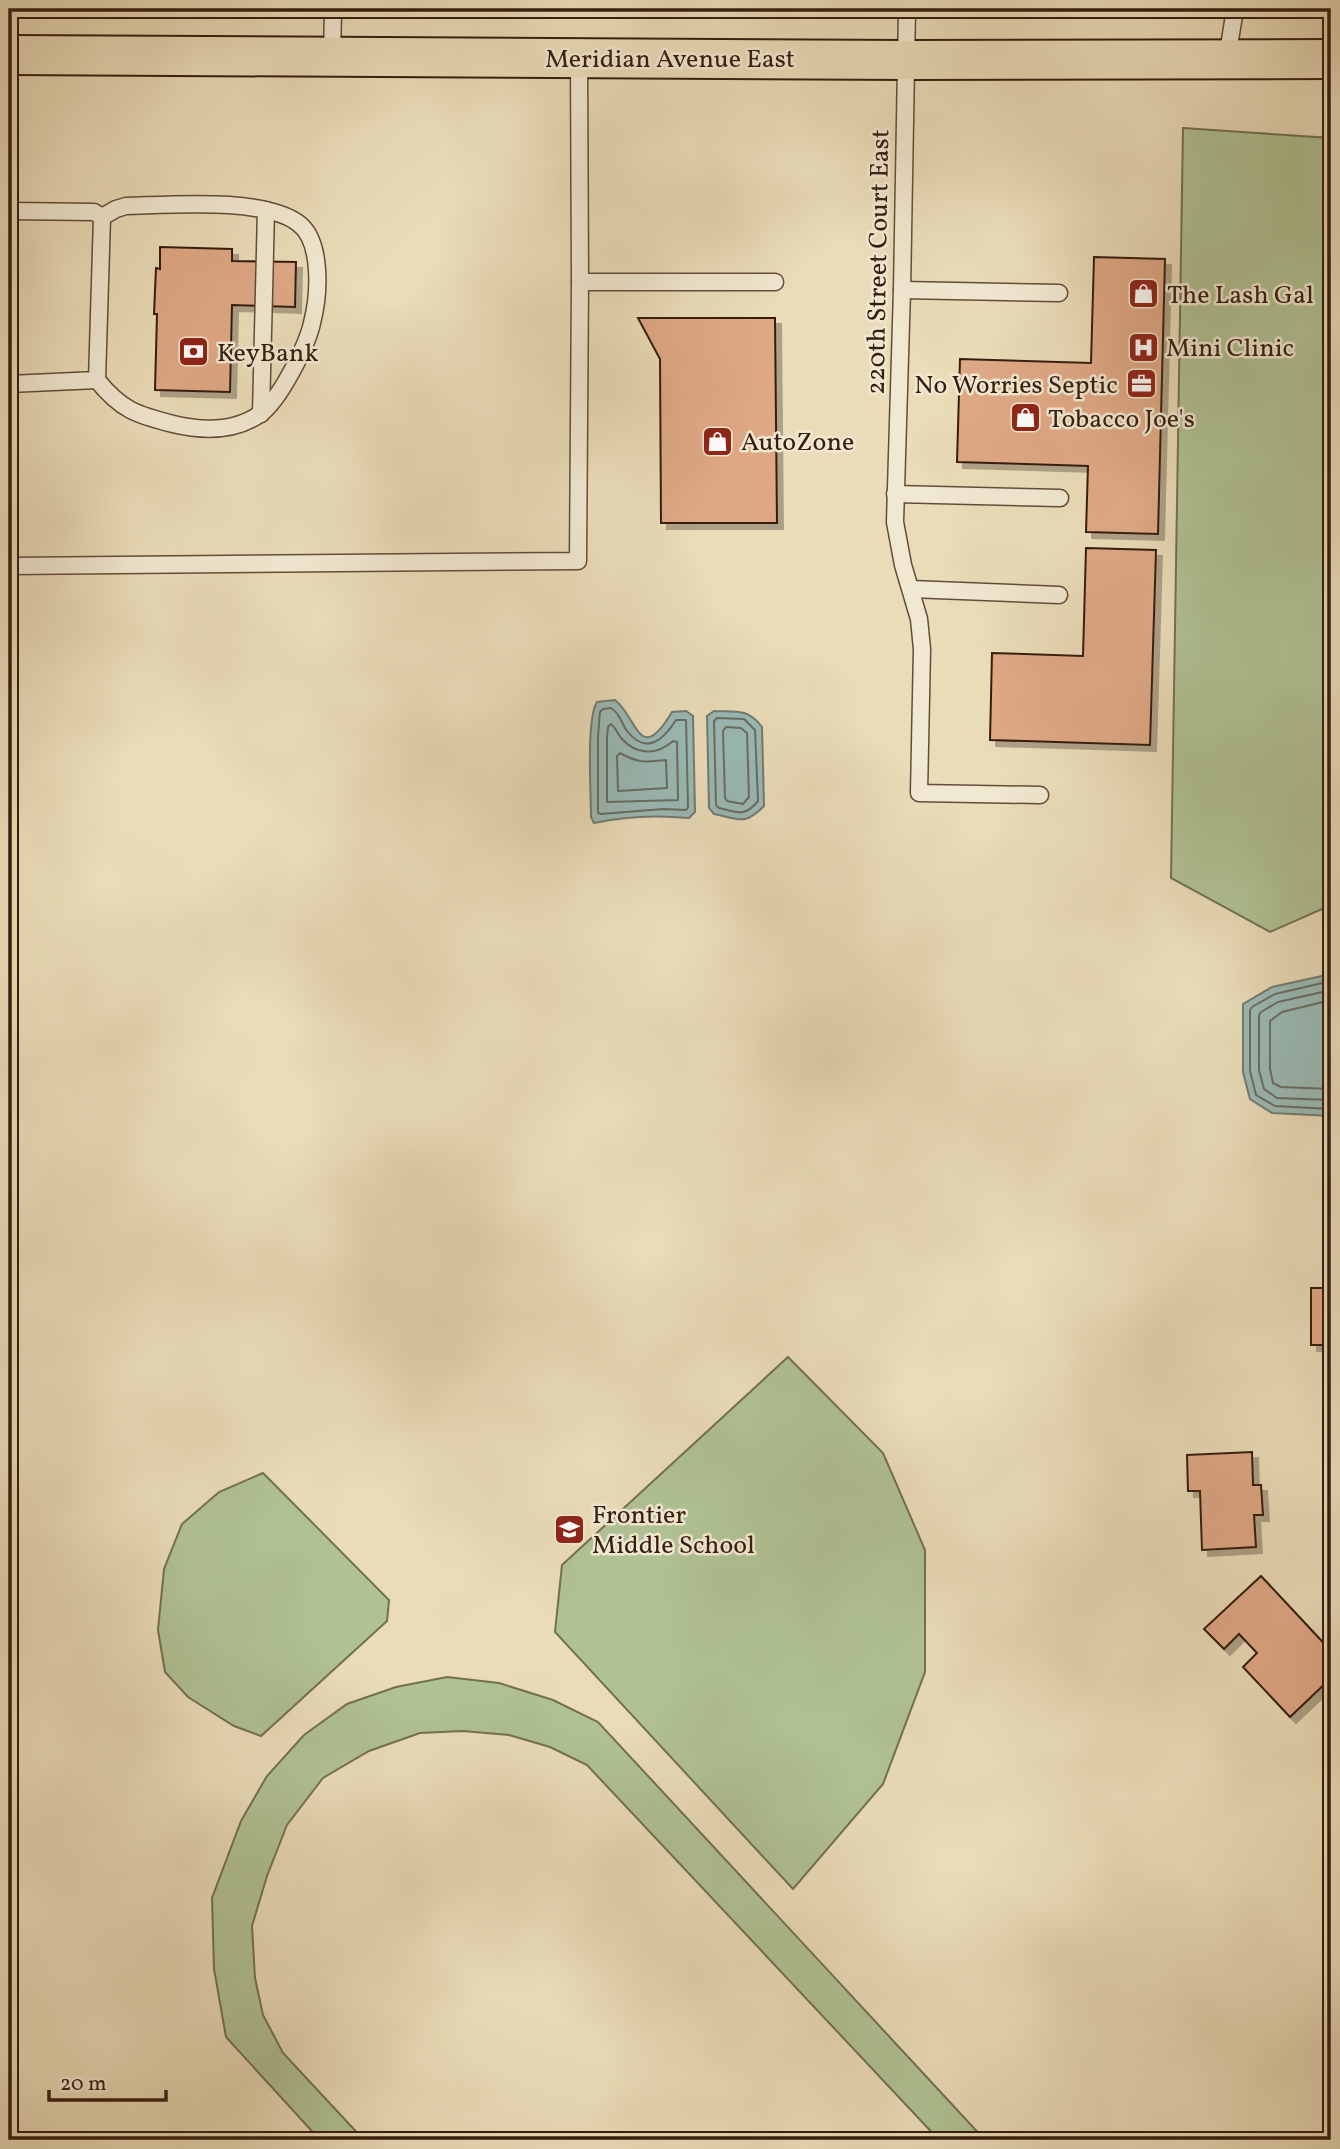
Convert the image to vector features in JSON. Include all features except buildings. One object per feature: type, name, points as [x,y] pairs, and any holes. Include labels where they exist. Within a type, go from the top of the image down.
[{"type":"main road","name":"Meridian Avenue East","points":[[9,55],[906,60],[1331,59]]},
{"type":"lane","points":[[332,57],[333,9]]},
{"type":"lane","name":"220th Street Court East","points":[[907,9],[895,522],[903,565],[919,619],[922,649],[919,793],[1040,795]]},
{"type":"lane","points":[[1227,59],[1235,9]]},
{"type":"lane","points":[[9,566],[578,561],[579,58]]},
{"type":"lane","points":[[237,205],[286,216],[299,223],[308,233],[315,250],[316,304],[312,325],[304,346],[276,397],[261,414],[219,429],[190,428],[129,410],[112,398],[97,380],[102,217],[126,206],[237,205]]},
{"type":"lane","points":[[261,414],[266,210]]},
{"type":"lane","points":[[9,211],[94,212],[102,217]]},
{"type":"lane","points":[[580,282],[775,282]]},
{"type":"lane","points":[[902,290],[1059,293]]},
{"type":"lane","points":[[9,384],[97,380]]},
{"type":"lane","points":[[895,494],[1060,498]]},
{"type":"lane","points":[[911,589],[1059,595]]},
{"type":"green space","points":[[1183,128],[1331,138],[1331,905],[1270,932],[1171,878]]},
{"type":"green space","points":[[788,1357],[883,1453],[925,1550],[925,1672],[883,1784],[793,1889],[555,1632],[562,1565]]},
{"type":"green space","points":[[263,1473],[389,1600],[387,1621],[261,1736],[234,1726],[188,1697],[165,1672],[158,1630],[164,1569],[182,1524],[219,1492]]},
{"type":"green space","points":[[447,1677],[499,1683],[553,1700],[598,1722],[985,2140],[939,2140],[587,1765],[550,1747],[509,1735],[463,1731],[420,1733],[369,1751],[323,1778],[287,1825],[267,1876],[252,1926],[255,1978],[263,2015],[283,2053],[364,2140],[320,2140],[226,2037],[214,1969],[212,1898],[241,1821],[267,1776],[304,1735],[347,1704],[396,1687]]},
{"type":"water","points":[[615,700],[646,737],[652,736],[661,728],[672,712],[686,711],[693,716],[695,812],[689,818],[641,817],[594,823],[591,817],[591,724],[597,702]]},
{"type":"water","points":[[714,711],[746,714],[762,727],[764,806],[746,819],[714,814],[709,808],[707,716]]},
{"type":"water","points":[[1331,974],[1331,1116],[1272,1113],[1250,1099],[1243,1072],[1243,1004],[1272,987]]},
{"type":"place","name":"The Lash Gal","points":[[1144,294]]},
{"type":"place","name":"Mini Clinic","points":[[1143,347]]},
{"type":"place","name":"KeyBank","points":[[194,352]]},
{"type":"place","name":"No Worries Septic","points":[[1141,384]]},
{"type":"place","name":"Tobacco Joe's","points":[[1025,418]]},
{"type":"place","name":"AutoZone","points":[[718,441]]},
{"type":"place","name":"Frontier Middle School","points":[[569,1529]]}]
